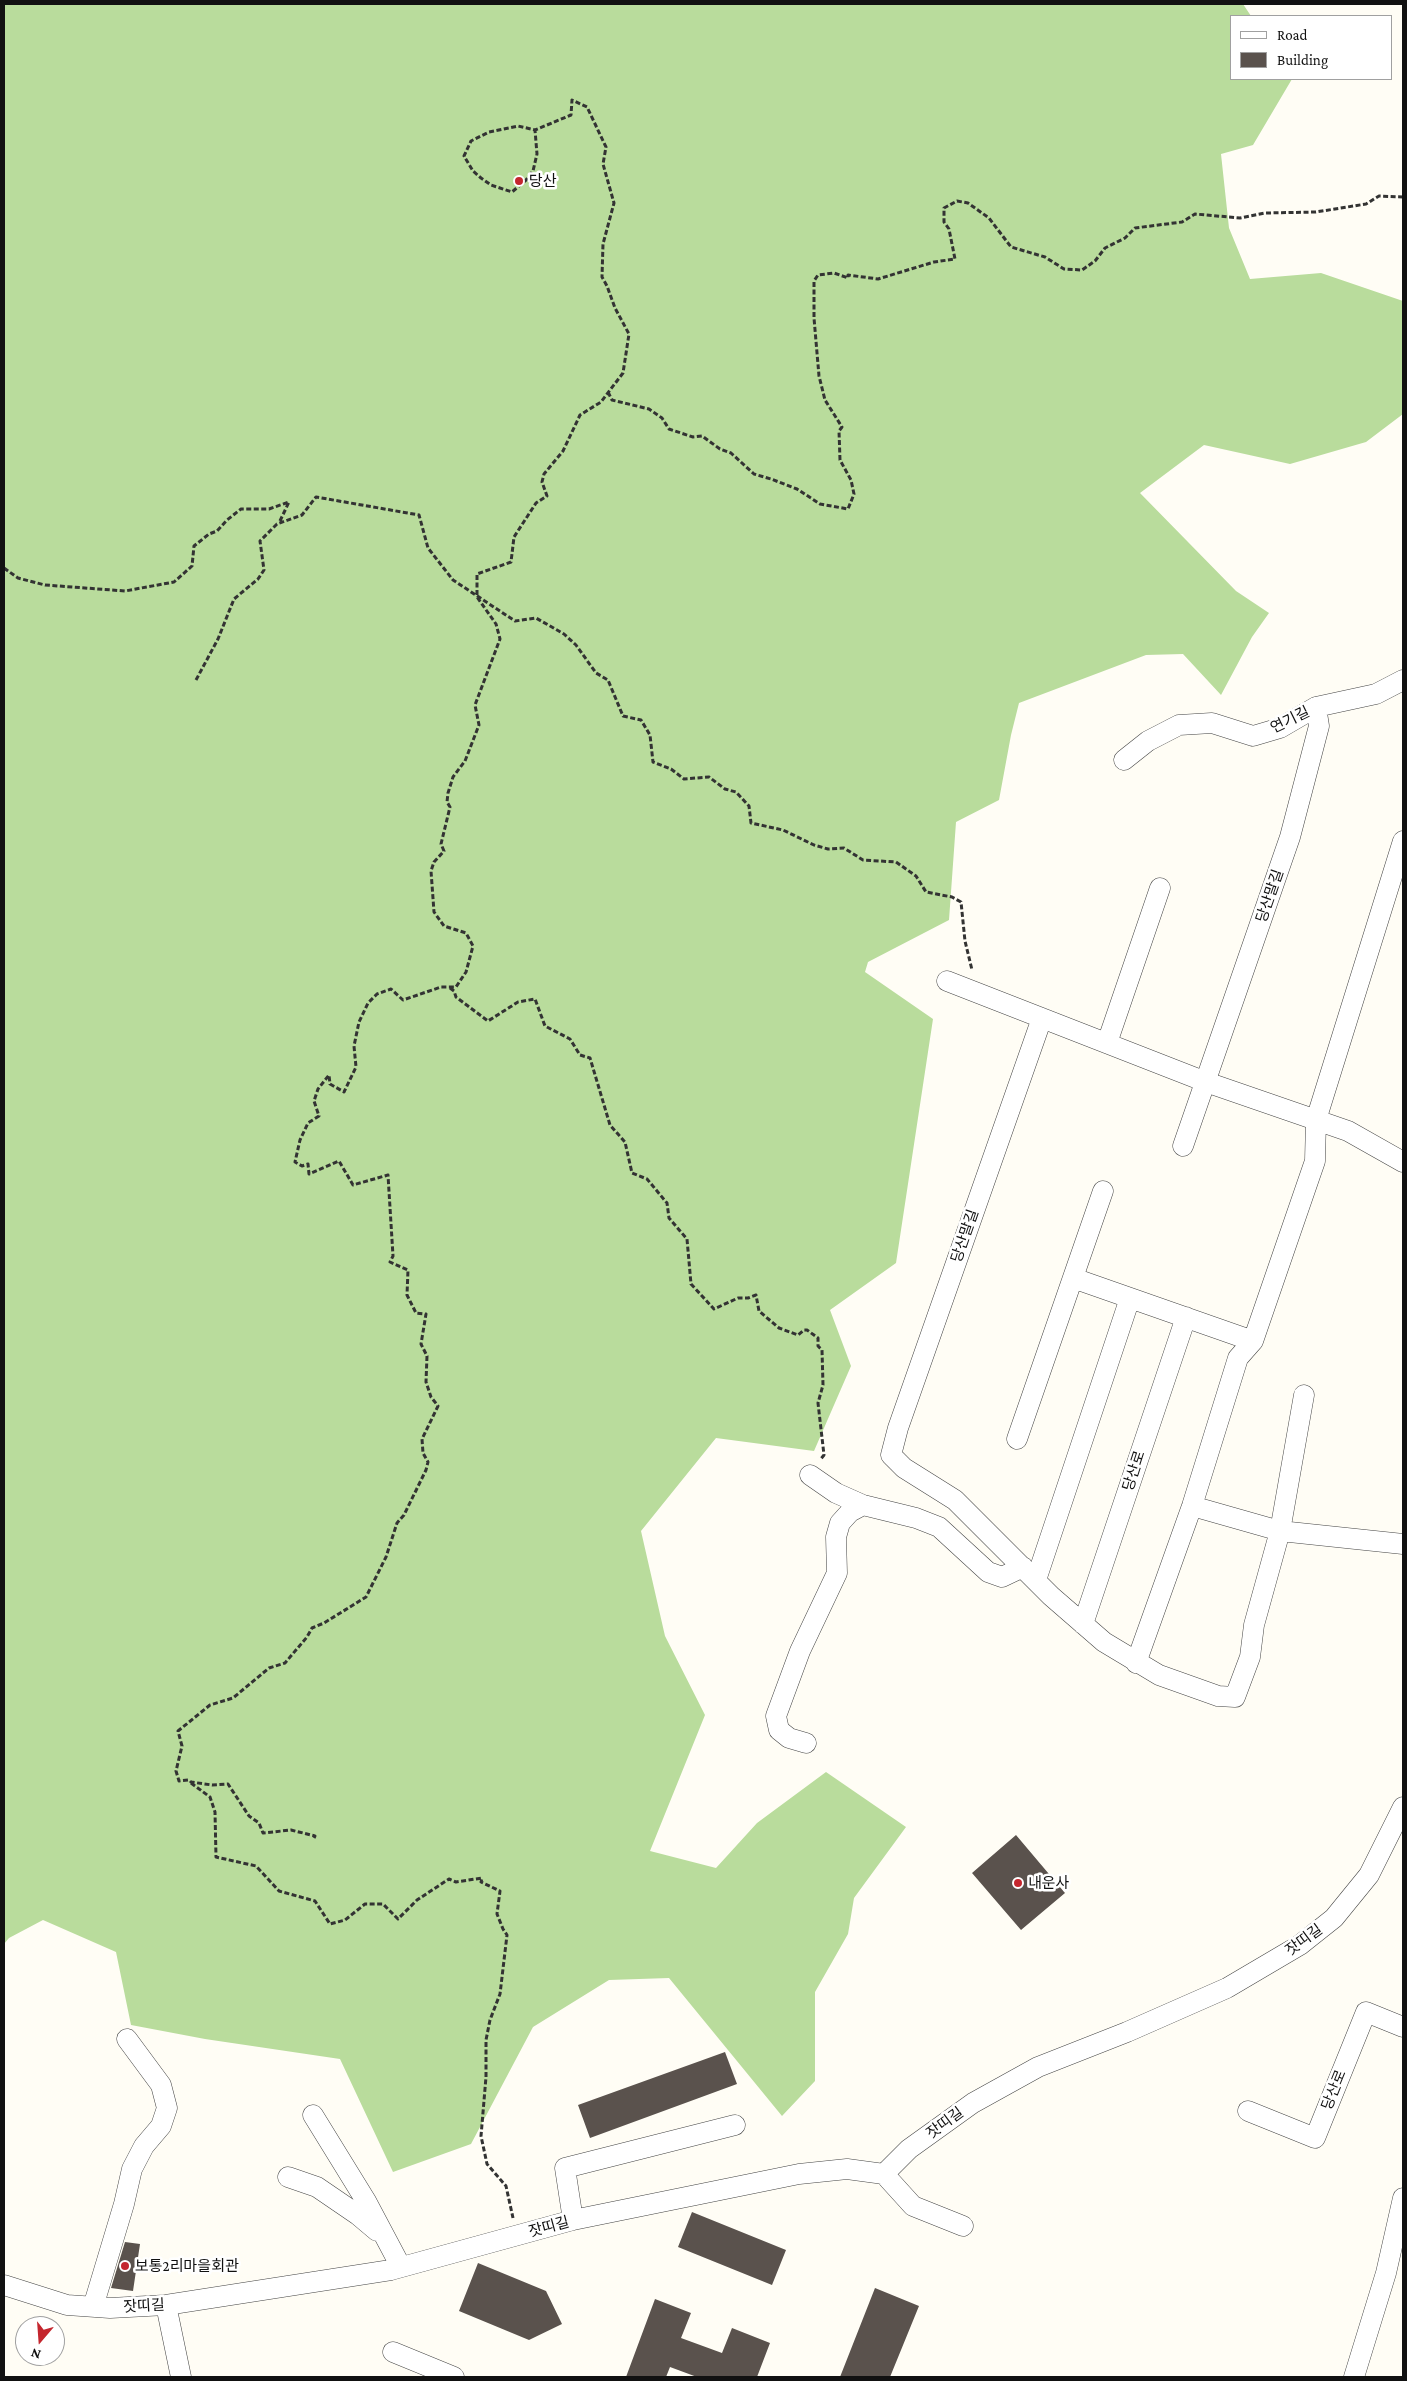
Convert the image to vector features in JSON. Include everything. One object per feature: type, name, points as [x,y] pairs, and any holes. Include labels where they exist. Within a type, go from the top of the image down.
[{"type":"street","name":"연기길","points":[[1124,760],[1148,741],[1179,725],[1212,723],[1253,736],[1280,728],[1316,706],[1376,694],[1403,680]]},
{"type":"street","name":"당산말길","points":[[1183,1146],[1290,837],[1319,726],[1316,706]]},
{"type":"street","points":[[1136,1663],[1192,1506],[1238,1358],[1253,1342],[1315,1161],[1316,1120],[1403,841]]},
{"type":"street","points":[[1107,1043],[1160,888]]},
{"type":"street","points":[[947,982],[1206,1082],[1348,1132],[1403,1162]]},
{"type":"street","name":"당산말길","points":[[1030,1574],[956,1500],[904,1468],[891,1455],[898,1428],[1042,1018]]},
{"type":"street","points":[[1017,1439],[1103,1191]]},
{"type":"street","points":[[1073,1278],[1253,1342]]},
{"type":"street","points":[[1030,1574],[1130,1298]]},
{"type":"street","name":"당산로","points":[[1083,1624],[1186,1318]]},
{"type":"street","points":[[810,1475],[836,1493],[863,1505],[916,1518],[939,1527],[988,1572],[1002,1577],[1030,1574],[1104,1642],[1136,1663],[1159,1675],[1218,1696],[1235,1697],[1250,1657],[1254,1625],[1280,1531],[1304,1395]]},
{"type":"street","points":[[806,1743],[789,1738],[779,1730],[776,1716],[800,1651],[837,1573],[836,1537],[840,1523],[850,1512],[863,1505]]},
{"type":"street","points":[[1192,1506],[1280,1531],[1403,1544]]},
{"type":"street","name":"잣띠길","points":[[4,2286],[67,2305],[93,2307],[166,2305],[401,2267],[573,2220],[799,2174],[847,2169],[884,2174],[909,2149],[973,2103],[1038,2066],[1127,2032],[1227,1988],[1300,1945],[1334,1918],[1369,1876],[1403,1807]]},
{"type":"street","name":"당산로","points":[[1248,2111],[1314,2138],[1366,2012],[1403,2027]]},
{"type":"street","points":[[93,2307],[124,2204],[132,2169],[144,2146],[161,2126],[167,2108],[161,2085],[127,2039]]},
{"type":"street","points":[[312,2115],[366,2201],[401,2267]]},
{"type":"street","points":[[573,2220],[565,2168],[735,2125]]},
{"type":"street","points":[[884,2174],[913,2206],[963,2226]]},
{"type":"street","points":[[288,2177],[317,2187],[358,2215],[386,2239]]},
{"type":"street","points":[[1354,2377],[1386,2272],[1403,2198]]},
{"type":"street","points":[[166,2305],[181,2377]]},
{"type":"street","points":[[392,2352],[454,2377]]},
{"type":"path","points":[[314,1838],[316,1836],[290,1830],[263,1833],[259,1823],[249,1816],[228,1784],[212,1785],[190,1782],[189,1780],[179,1781],[176,1771],[182,1746],[178,1731],[210,1705],[233,1698],[269,1668],[285,1663],[312,1628],[324,1623],[366,1596],[386,1557],[397,1523],[404,1516],[428,1462],[423,1453],[422,1439],[438,1406],[431,1396],[426,1382],[427,1356],[421,1344],[426,1314],[416,1313],[407,1295],[408,1270],[390,1262],[393,1256],[388,1175],[354,1185],[339,1161],[310,1174],[308,1164],[302,1166],[295,1162],[300,1140],[308,1123],[319,1116],[314,1101],[318,1090],[329,1075],[330,1084],[344,1092],[356,1067],[354,1046],[359,1022],[368,1003],[377,994],[391,989],[403,1000],[441,987],[456,987],[466,972],[473,946],[466,933],[444,926],[434,912],[431,871],[434,862],[444,850],[441,844],[450,807],[446,802],[448,793],[453,777],[465,761],[479,725],[475,705],[500,639],[496,624],[477,597],[477,574],[511,562],[514,537],[536,503],[547,496],[542,482],[544,474],[563,451],[580,415],[601,402],[623,373],[629,334],[614,308],[602,277],[603,244],[614,203],[603,164],[606,147],[588,107],[572,100],[571,115],[535,130],[518,126],[489,132],[471,141],[464,156],[473,171],[481,178],[491,185],[512,192],[533,171],[537,154],[535,130]]},
{"type":"path","points":[[608,392],[612,400],[649,409],[662,418],[669,429],[693,438],[702,436],[720,449],[731,453],[754,474],[797,489],[820,504],[848,509],[854,494],[851,480],[840,460],[839,432],[842,427],[826,400],[819,376],[814,318],[814,281],[818,275],[834,273],[848,278],[848,275],[878,279],[934,262],[955,259],[948,229],[944,222],[944,208],[957,201],[968,203],[989,218],[1011,247],[1045,257],[1064,269],[1082,270],[1096,262],[1105,248],[1125,238],[1135,228],[1182,222],[1195,214],[1240,218],[1265,213],[1316,212],[1366,204],[1379,196],[1403,197]]},
{"type":"path","points":[[279,523],[302,515],[316,497],[420,515],[428,548],[453,580],[515,621],[536,618],[564,634],[576,645],[596,673],[608,680],[623,716],[641,720],[650,735],[653,762],[671,768],[684,779],[709,777],[725,790],[736,792],[748,806],[752,823],[783,830],[814,845],[828,849],[844,848],[863,860],[896,862],[916,876],[926,892],[952,897],[961,902],[966,948],[976,993]]},
{"type":"path","points":[[4,568],[18,578],[45,585],[124,591],[174,582],[192,566],[194,546],[209,534],[218,531],[227,520],[241,510],[269,509],[289,502],[279,523],[260,541],[264,570],[258,579],[234,599],[218,639],[196,680]]},
{"type":"path","points":[[450,987],[456,997],[488,1021],[518,1002],[535,999],[545,1026],[570,1039],[580,1055],[590,1058],[610,1125],[625,1142],[632,1173],[647,1180],[667,1203],[669,1218],[687,1239],[691,1284],[714,1309],[738,1298],[748,1298],[756,1295],[759,1311],[779,1328],[798,1335],[804,1330],[808,1330],[818,1338],[818,1346],[822,1350],[823,1385],[818,1403],[824,1455],[810,1475]]},
{"type":"path","points":[[190,1782],[210,1797],[215,1812],[216,1857],[256,1866],[279,1891],[315,1901],[330,1924],[345,1920],[364,1904],[383,1904],[398,1918],[417,1900],[449,1880],[456,1882],[482,1878],[481,1882],[500,1891],[497,1914],[507,1935],[500,1994],[490,2020],[486,2040],[486,2077],[481,2136],[487,2164],[506,2186],[519,2235]]},
{"type":"green space","points":[[4,4],[1243,4],[1250,15],[1230,15],[1230,80],[1291,80],[1253,145],[1221,154],[1229,228],[1250,279],[1321,273],[1403,301],[1403,414],[1366,442],[1290,464],[1204,445],[1140,493],[1236,591],[1269,613],[1252,637],[1221,695],[1183,654],[1146,655],[1019,703],[999,800],[956,822],[949,920],[868,962],[865,972],[933,1019],[896,1263],[830,1310],[851,1366],[814,1451],[716,1438],[641,1531],[665,1636],[705,1715],[650,1851],[716,1868],[757,1823],[826,1772],[906,1827],[854,1898],[848,1934],[815,1992],[815,2081],[782,2116],[669,1978],[609,1980],[533,2027],[471,2144],[393,2172],[340,2059],[205,2039],[131,2025],[116,1952],[43,1920],[9,1938],[4,1944]]},
{"type":"building","name":"내운사","points":[[1016,1835],[1065,1893],[1021,1930],[972,1873]]},
{"type":"building","points":[[725,2052],[737,2084],[590,2138],[578,2105]]},
{"type":"building","points":[[692,2212],[786,2250],[772,2285],[678,2247]]},
{"type":"building","name":"보통2리마을회관","points":[[125,2242],[140,2244],[133,2291],[111,2288]]},
{"type":"building","points":[[478,2263],[546,2291],[562,2324],[529,2340],[459,2311]]},
{"type":"building","points":[[875,2288],[919,2306],[890,2377],[840,2377]]},
{"type":"building","points":[[655,2299],[691,2313],[681,2338],[722,2353],[732,2328],[770,2343],[757,2377],[697,2377],[670,2367],[666,2377],[626,2377]]},
{"type":"place","name":"당산","points":[[519,181]]},
{"type":"place","name":"내운사","points":[[1018,1883]]},
{"type":"place","name":"보통2리마을회관","points":[[125,2266]]}]
